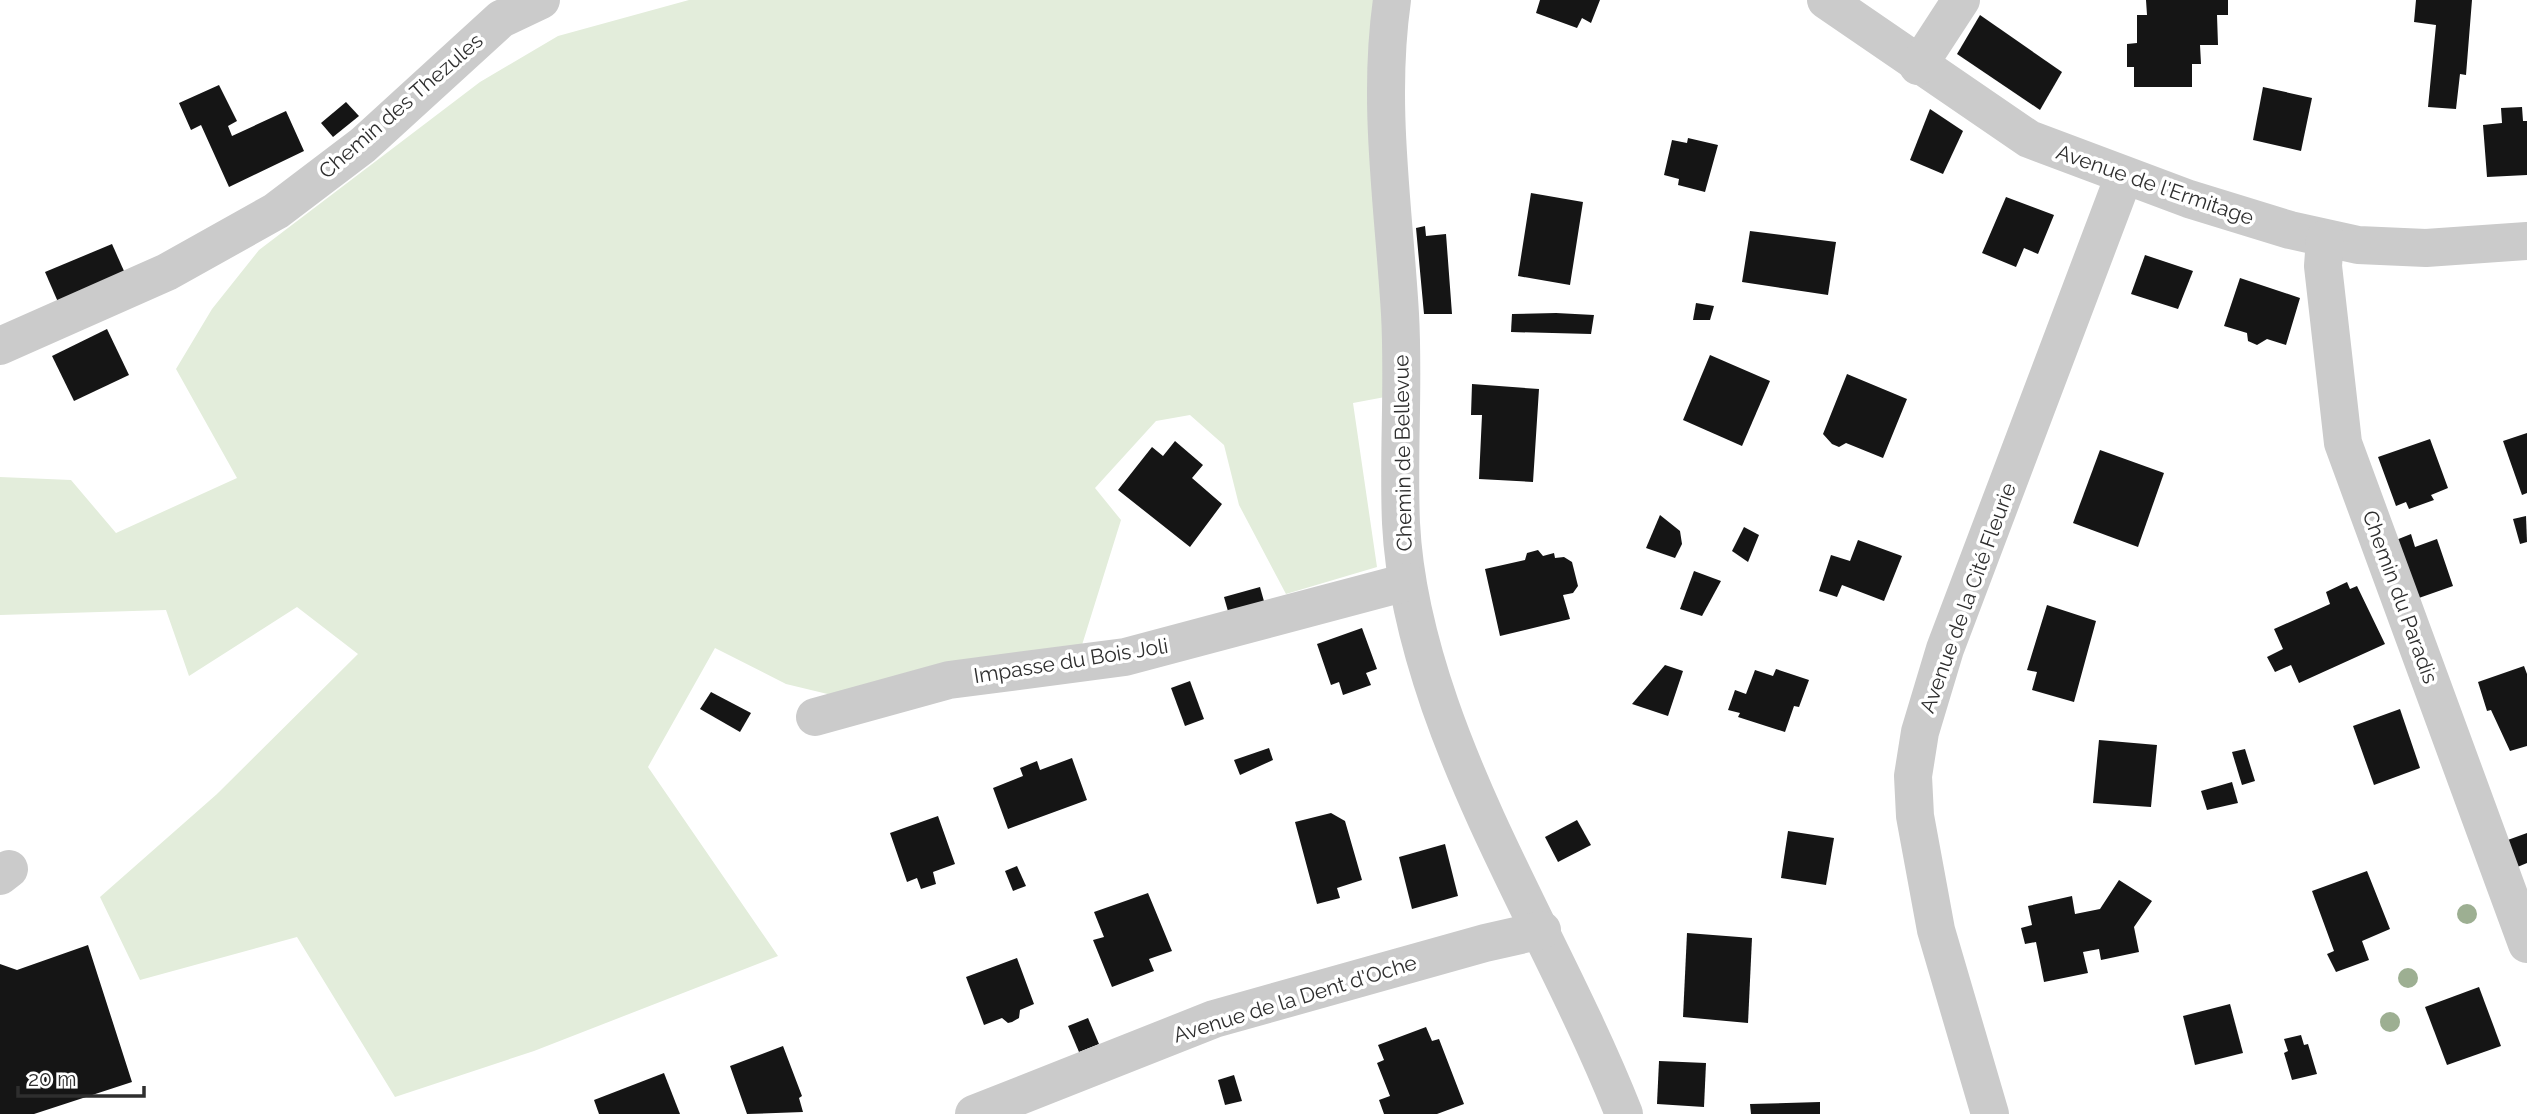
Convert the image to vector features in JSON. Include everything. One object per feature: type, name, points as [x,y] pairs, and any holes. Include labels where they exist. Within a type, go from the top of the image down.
[{"type":"street","name":"Chemin des Thezules","points":[[0,346],[167,272],[276,211],[363,145],[501,19],[541,0]]},
{"type":"street","name":"Chemin de Bellevue","points":[[1392,0],[1386,87],[1403,382],[1401,525],[1408,582],[1420,642],[1441,707],[1488,822],[1542,930],[1624,1114]]},
{"type":"street","name":"Avenue de l'Ermitage","points":[[1826,0],[1918,66],[2029,139],[2124,176],[2229,212],[2325,239],[2392,248],[2527,241]]},
{"type":"street","points":[[1918,66],[1961,0]]},
{"type":"street","name":"Avenue de la Cité Fleurie","points":[[1990,1114],[1936,930],[1914,816],[1913,776],[1920,732],[1945,649],[2124,176]]},
{"type":"street","name":"Chemin du Paradis","points":[[2325,239],[2323,266],[2343,443],[2527,944]]},
{"type":"street","name":"Impasse du Bois Joli","points":[[815,717],[949,680],[1138,654],[1408,582]]},
{"type":"street","name":"Avenue de la Dent d'Oche","points":[[974,1114],[1214,1019],[1485,943],[1542,930]]},
{"type":"green space","points":[[689,0],[1379,0],[1385,397],[1353,403],[1377,567],[1286,594],[1239,505],[1224,445],[1190,415],[1156,421],[1095,488],[1121,520],[1082,645],[840,697],[786,684],[715,648],[648,767],[778,956],[534,1051],[395,1097],[297,937],[140,980],[100,897],[217,794],[358,654],[297,607],[189,676],[166,610],[0,615],[0,477],[71,480],[116,533],[237,478],[176,369],[212,309],[259,250],[480,82],[558,36]]},
{"type":"building","points":[[1540,0],[1600,0],[1591,23],[1582,18],[1577,28],[1536,13]]},
{"type":"building","points":[[2146,0],[2228,0],[2228,15],[2217,15],[2218,45],[2200,45],[2201,64],[2192,64],[2192,87],[2134,87],[2134,67],[2127,67],[2127,44],[2137,43],[2137,15],[2147,15]]},
{"type":"building","points":[[2416,0],[2472,0],[2466,75],[2460,74],[2456,109],[2428,107],[2436,25],[2414,22]]},
{"type":"building","points":[[1980,15],[2062,72],[2040,110],[1957,54]]},
{"type":"building","points":[[219,85],[237,121],[228,126],[232,136],[286,111],[304,151],[229,187],[201,125],[191,130],[179,103]]},
{"type":"building","points":[[2263,87],[2312,98],[2301,151],[2253,140]]},
{"type":"building","points":[[346,102],[359,116],[333,137],[321,123]]},
{"type":"building","points":[[2522,107],[2523,121],[2527,121],[2527,175],[2487,177],[2483,125],[2502,123],[2501,108]]},
{"type":"building","points":[[1930,109],[1963,131],[1943,174],[1910,160]]},
{"type":"building","points":[[1688,138],[1718,145],[1705,192],[1678,185],[1679,179],[1664,175],[1672,140],[1687,143]]},
{"type":"building","points":[[1531,193],[1583,202],[1570,285],[1518,276]]},
{"type":"building","points":[[2006,197],[2054,215],[2038,254],[2024,248],[2016,267],[1982,253]]},
{"type":"building","points":[[1425,226],[1426,236],[1446,234],[1452,314],[1424,314],[1416,228]]},
{"type":"building","points":[[1750,231],[1836,242],[1828,295],[1742,282]]},
{"type":"building","points":[[112,244],[128,280],[61,309],[45,272]]},
{"type":"building","points":[[2145,255],[2193,271],[2178,309],[2131,294]]},
{"type":"building","points":[[2240,278],[2300,298],[2286,345],[2267,339],[2257,345],[2248,341],[2247,333],[2224,326]]},
{"type":"building","points":[[1696,303],[1714,306],[1710,320],[1693,320]]},
{"type":"building","points":[[1512,314],[1594,315],[1591,334],[1511,332]]},
{"type":"building","points":[[107,329],[129,375],[74,401],[52,356]]},
{"type":"building","points":[[1710,355],[1770,381],[1742,446],[1683,420]]},
{"type":"building","points":[[1847,374],[1907,399],[1883,458],[1846,443],[1839,447],[1823,434]]},
{"type":"building","points":[[1472,384],[1539,389],[1533,482],[1479,479],[1482,415],[1471,415]]},
{"type":"building","points":[[2527,433],[2527,493],[2522,495],[2503,441]]},
{"type":"building","points":[[2430,439],[2448,488],[2431,495],[2434,500],[2409,509],[2406,502],[2396,506],[2378,457]]},
{"type":"building","points":[[1175,441],[1203,465],[1192,478],[1222,504],[1190,547],[1118,490],[1152,447],[1163,456]]},
{"type":"building","points":[[2100,450],[2164,473],[2138,547],[2073,523]]},
{"type":"building","points":[[1660,515],[1680,531],[1682,544],[1675,558],[1646,548]]},
{"type":"building","points":[[2526,516],[2527,542],[2520,544],[2513,519]]},
{"type":"building","points":[[1744,527],[1759,535],[1748,562],[1732,551]]},
{"type":"building","points":[[2411,534],[2415,547],[2437,539],[2453,586],[2416,599],[2396,540]]},
{"type":"building","points":[[1858,540],[1902,556],[1884,601],[1842,585],[1837,597],[1819,591],[1831,555],[1850,561]]},
{"type":"building","points":[[1538,550],[1543,556],[1554,553],[1555,558],[1564,557],[1572,562],[1578,586],[1573,593],[1563,595],[1570,619],[1500,636],[1485,569],[1525,560],[1527,553]]},
{"type":"building","points":[[1694,571],[1721,581],[1702,616],[1680,609]]},
{"type":"building","points":[[2347,582],[2350,589],[2357,586],[2385,644],[2299,683],[2291,665],[2275,672],[2267,657],[2283,649],[2274,629],[2330,604],[2326,592]]},
{"type":"building","points":[[1260,587],[1267,612],[1231,622],[1224,597]]},
{"type":"building","points":[[2047,605],[2096,621],[2074,702],[2032,690],[2037,672],[2027,670]]},
{"type":"building","points":[[1362,628],[1377,669],[1366,673],[1371,685],[1343,695],[1339,682],[1331,685],[1317,644]]},
{"type":"building","points":[[1665,665],[1683,671],[1668,716],[1632,704]]},
{"type":"building","points":[[2524,666],[2527,674],[2527,746],[2510,751],[2491,710],[2487,711],[2478,682]]},
{"type":"building","points":[[1776,669],[1809,680],[1799,707],[1794,706],[1785,732],[1738,717],[1740,713],[1728,710],[1735,690],[1746,694],[1755,670],[1773,676]]},
{"type":"building","points":[[1190,681],[1204,719],[1185,726],[1171,688]]},
{"type":"building","points":[[711,692],[751,713],[740,732],[700,709]]},
{"type":"building","points":[[2400,709],[2420,768],[2374,785],[2353,726]]},
{"type":"building","points":[[2099,740],[2157,745],[2151,807],[2093,803]]},
{"type":"building","points":[[1269,748],[1273,760],[1240,775],[1234,760]]},
{"type":"building","points":[[2245,749],[2255,781],[2242,785],[2232,752]]},
{"type":"building","points":[[1072,758],[1087,800],[1008,829],[993,788],[1023,776],[1020,768],[1037,761],[1040,770]]},
{"type":"building","points":[[2232,782],[2238,803],[2207,810],[2201,791]]},
{"type":"building","points":[[1331,813],[1345,821],[1362,880],[1337,888],[1340,898],[1317,904],[1295,822]]},
{"type":"building","points":[[938,816],[955,864],[933,872],[936,884],[921,889],[917,878],[907,882],[890,833]]},
{"type":"building","points":[[1577,820],[1591,845],[1558,862],[1545,837]]},
{"type":"building","points":[[1788,831],[1834,838],[1826,885],[1781,878]]},
{"type":"building","points":[[2527,833],[2527,863],[2515,868],[2505,841]]},
{"type":"building","points":[[1445,844],[1458,896],[1412,909],[1399,857]]},
{"type":"building","points":[[1017,866],[1026,886],[1013,891],[1005,871]]},
{"type":"building","points":[[2367,871],[2390,929],[2362,941],[2369,960],[2336,972],[2327,954],[2334,951],[2312,891]]},
{"type":"building","points":[[2119,880],[2152,901],[2134,927],[2139,952],[2101,960],[2099,949],[2083,952],[2088,973],[2044,982],[2036,942],[2025,944],[2021,928],[2032,925],[2028,906],[2072,896],[2075,914],[2100,909]]},
{"type":"building","points":[[1148,893],[1172,951],[1149,959],[1154,971],[1112,987],[1093,940],[1104,937],[1094,912]]},
{"type":"building","points":[[1687,933],[1752,938],[1748,1023],[1683,1017]]},
{"type":"building","points":[[88,945],[132,1082],[34,1114],[0,1114],[0,964],[17,970]]},
{"type":"building","points":[[1017,958],[1034,1004],[1020,1010],[1019,1018],[1012,1022],[1008,1023],[1002,1018],[984,1025],[966,977]]},
{"type":"building","points":[[2479,987],[2501,1046],[2447,1065],[2425,1007]]},
{"type":"building","points":[[2230,1004],[2243,1053],[2195,1065],[2183,1016]]},
{"type":"building","points":[[1088,1018],[1099,1044],[1079,1052],[1068,1026]]},
{"type":"building","points":[[1426,1027],[1432,1041],[1439,1039],[1464,1104],[1437,1114],[1384,1114],[1379,1100],[1390,1096],[1377,1063],[1384,1060],[1378,1045]]},
{"type":"building","points":[[2301,1035],[2304,1045],[2308,1044],[2317,1074],[2292,1080],[2284,1053],[2288,1051],[2284,1039]]},
{"type":"building","points":[[783,1046],[802,1096],[799,1098],[803,1112],[747,1114],[730,1066]]},
{"type":"building","points":[[1659,1061],[1706,1063],[1704,1107],[1657,1104]]},
{"type":"building","points":[[664,1073],[680,1114],[599,1114],[594,1100]]},
{"type":"building","points":[[1234,1075],[1242,1101],[1225,1105],[1218,1080]]},
{"type":"building","points":[[1820,1102],[1820,1114],[1751,1114],[1750,1104]]}]
